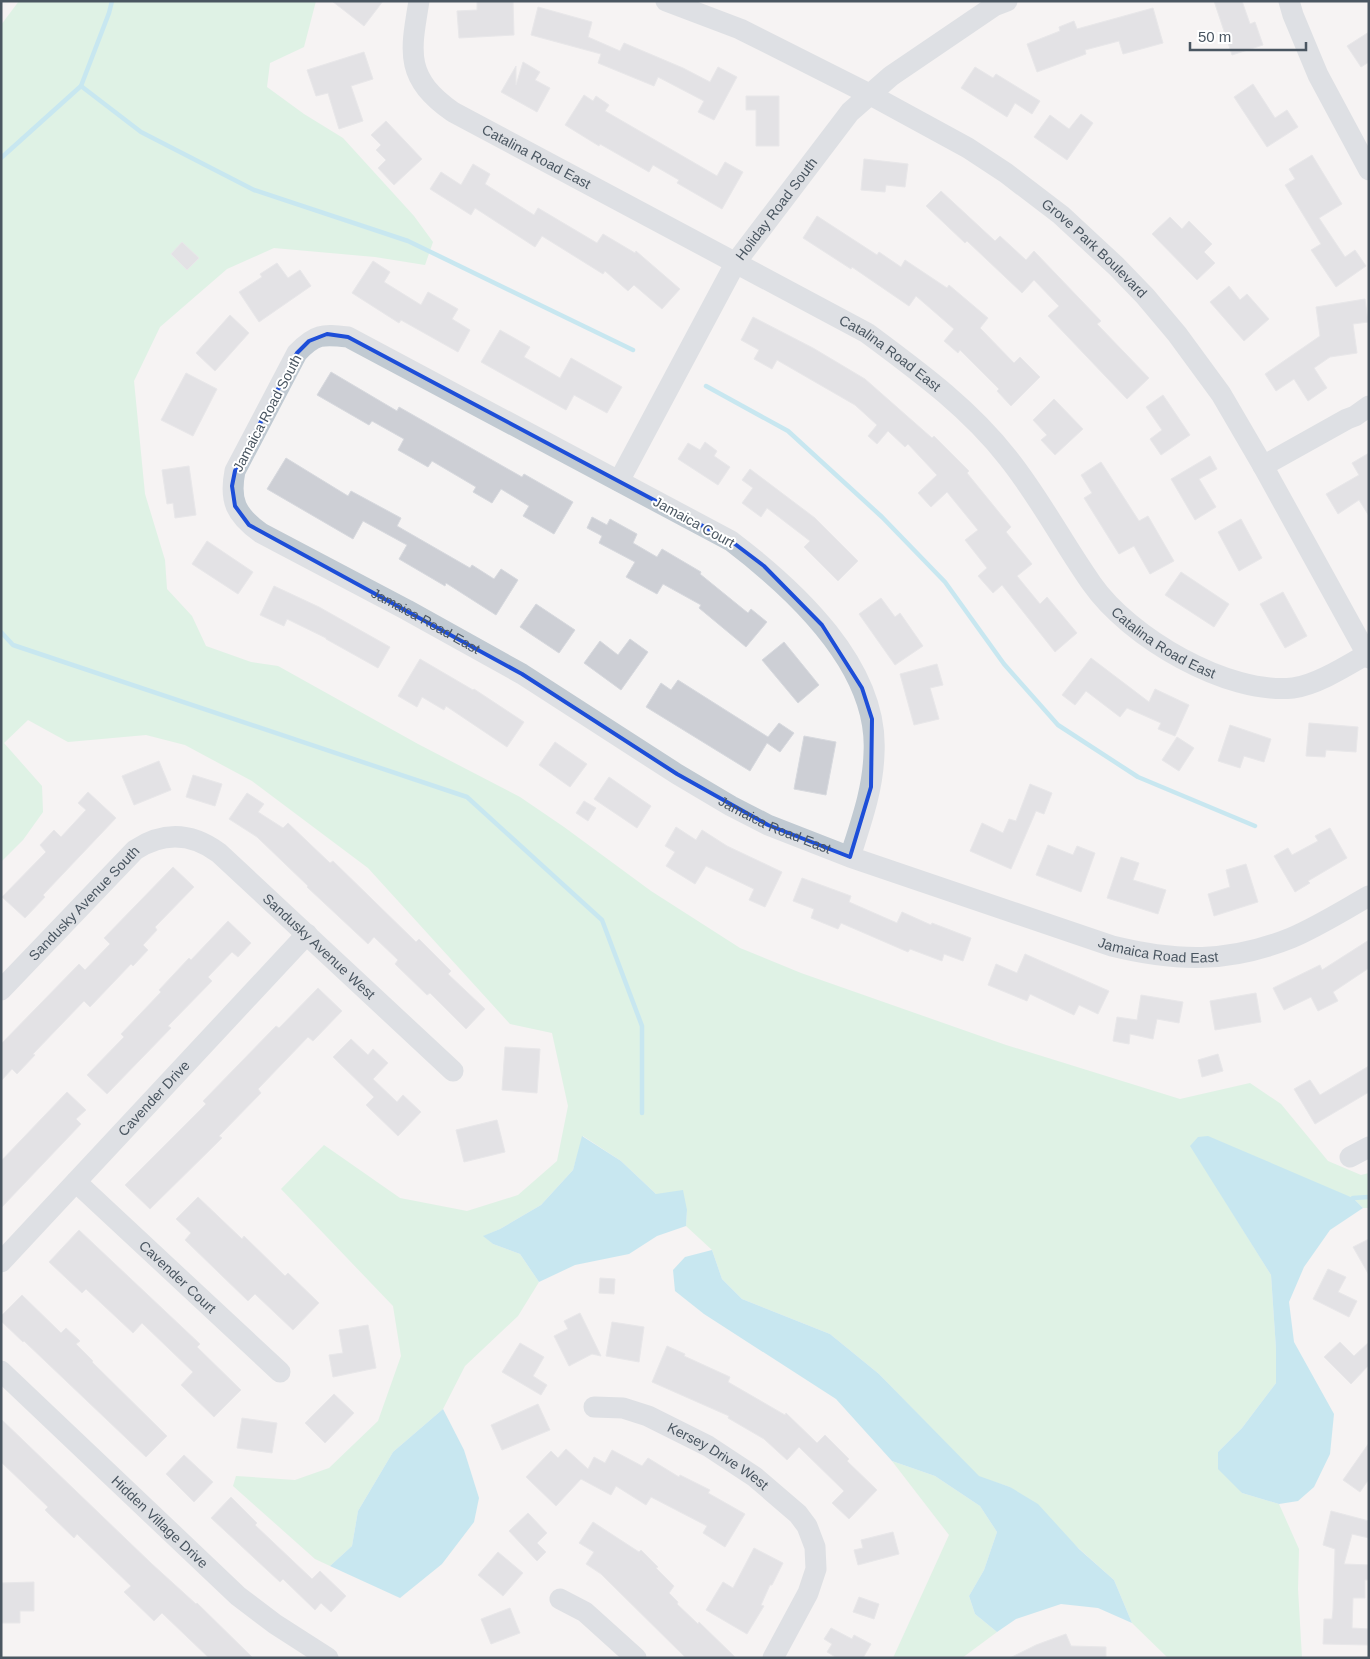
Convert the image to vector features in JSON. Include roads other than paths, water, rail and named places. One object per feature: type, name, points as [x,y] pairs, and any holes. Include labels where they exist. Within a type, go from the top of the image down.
[{"type":"street","name":"Catalina Road East","points":[[419,1],[412,39],[414,61],[420,80],[437,100],[453,112],[867,333],[950,396],[983,428],[1009,458],[1043,506],[1092,585],[1112,608],[1140,634],[1170,653],[1209,671],[1247,685],[1272,688],[1295,688],[1321,679],[1368,655]]},
{"type":"street","name":"Grove Park Boulevard","points":[[666,1],[740,29],[927,124],[1006,173],[1061,215],[1116,266],[1145,296],[1177,334],[1221,394],[1368,655]]},
{"type":"street","name":"Holiday Road South","points":[[619,481],[736,262],[850,112],[891,76],[994,6],[1006,1]]},
{"type":"street","points":[[1289,1],[1292,14],[1318,75],[1369,170]]},
{"type":"street","name":"Jamaica Court","points":[[327,334],[348,337],[730,541],[764,566],[796,596],[822,625],[847,660],[862,688],[872,719],[875,752],[871,787],[850,857]]},
{"type":"street","name":"Jamaica Road South","points":[[235,506],[232,486],[234,471],[296,353],[309,341],[327,334]]},
{"type":"street","points":[[1263,466],[1346,419],[1355,416],[1369,406]]},
{"type":"street","name":"Jamaica Road East","points":[[235,506],[249,525],[261,533],[407,610],[522,674],[677,774],[731,806],[768,825],[850,857],[1112,946],[1147,954],[1186,958],[1220,956],[1255,950],[1274,944],[1293,937],[1369,896]]},
{"type":"street","name":"Sandusky Avenue West","points":[[177,836],[195,839],[208,844],[219,853],[453,1071]]},
{"type":"street","name":"Sandusky Avenue South","points":[[1,990],[135,850],[160,838],[177,836]]},
{"type":"street","name":"Cavender Drive","points":[[1,1262],[307,934]]},
{"type":"street","points":[[1350,1157],[1369,1147]]},
{"type":"street","name":"Cavender Court","points":[[76,1182],[280,1372]]},
{"type":"street","name":"Hidden Village Drive","points":[[1,1371],[238,1596],[275,1624],[328,1658]]},
{"type":"street","name":"Kersey Drive West","points":[[594,1407],[623,1408],[648,1416],[708,1446],[740,1466],[798,1514],[807,1526],[815,1547],[816,1569],[808,1593],[773,1658]]},
{"type":"street","points":[[560,1599],[586,1612],[636,1658]]},
{"type":"water","points":[[582,1136],[621,1161],[656,1194],[683,1190],[687,1210],[686,1226],[657,1236],[629,1254],[575,1265],[539,1282],[520,1254],[493,1244],[483,1236],[500,1229],[541,1205],[573,1170]]},
{"type":"water","points":[[1208,1136],[1353,1198],[1363,1208],[1330,1230],[1304,1267],[1289,1302],[1294,1342],[1334,1414],[1330,1454],[1314,1487],[1298,1501],[1279,1504],[1242,1493],[1218,1469],[1218,1452],[1242,1428],[1276,1383],[1276,1349],[1271,1275],[1190,1146],[1198,1137]]},
{"type":"water","points":[[712,1250],[722,1279],[742,1299],[830,1334],[879,1374],[979,1476],[1010,1487],[1038,1504],[1079,1549],[1114,1580],[1132,1623],[1098,1608],[1061,1604],[1016,1619],[997,1632],[975,1614],[969,1596],[984,1570],[997,1532],[980,1506],[935,1476],[892,1461],[836,1399],[704,1314],[675,1291],[673,1270],[685,1257]]},
{"type":"water","points":[[443,1409],[464,1450],[479,1498],[474,1522],[442,1564],[400,1598],[330,1566],[352,1546],[358,1511],[393,1452]]},
{"type":"waterway","points":[[1,158],[81,86],[112,1]]},
{"type":"waterway","points":[[81,86],[141,132],[254,190],[408,241],[633,350]]},
{"type":"waterway","points":[[706,386],[788,431],[882,517],[945,582],[1004,664],[1058,725],[1138,777],[1255,826]]},
{"type":"waterway","points":[[1,632],[13,645],[467,797],[602,920],[642,1026],[642,1113]]},
{"type":"waterway","points":[[1353,1198],[1369,1197]]}]
